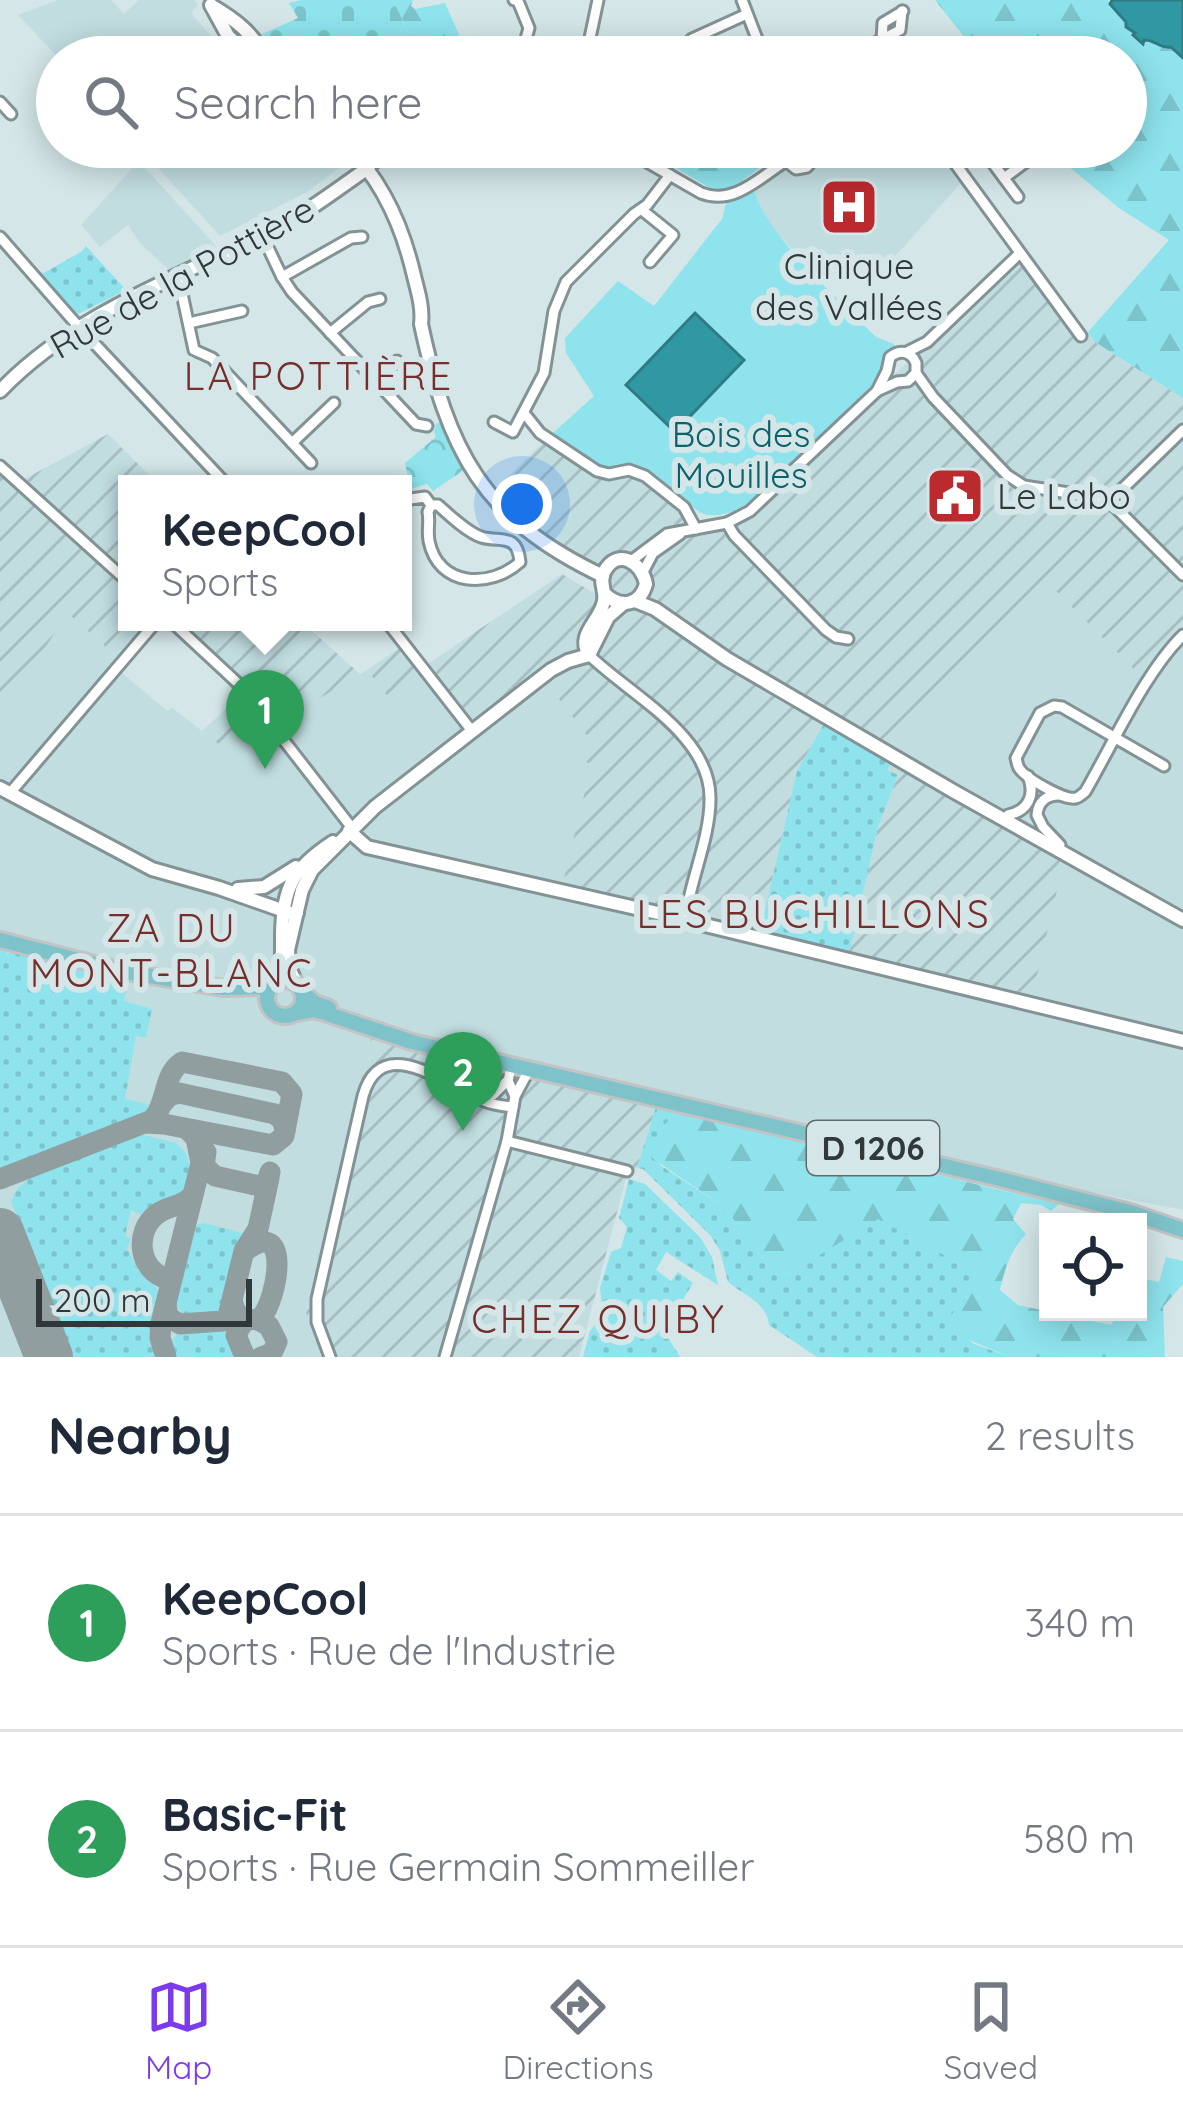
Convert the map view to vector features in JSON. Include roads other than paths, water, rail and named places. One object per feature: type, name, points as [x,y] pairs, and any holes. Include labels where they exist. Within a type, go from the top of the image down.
[{"type":"main road","points":[[0,940],[126,972],[223,988],[268,1005],[281,1016],[297,1012],[303,1004],[299,988],[285,980],[273,986],[223,988]]},
{"type":"main road","points":[[268,1005],[273,986]]},
{"type":"main road","name":"D 1206","points":[[299,988],[325,1007],[504,1058],[510,1072]]},
{"type":"main road","name":"D 1206","points":[[297,1012],[325,1013],[407,1041],[502,1064],[510,1072]]},
{"type":"main road","name":"D 1206","points":[[510,1072],[530,1068],[1183,1220]]},
{"type":"main road","name":"D 1206","points":[[1130,1211],[1183,1230]]},
{"type":"street","points":[[514,0],[529,28],[527,36]]},
{"type":"street","points":[[590,36],[598,0]]},
{"type":"street","points":[[742,0],[756,36]]},
{"type":"street","points":[[209,3],[228,36]]},
{"type":"street","points":[[209,3],[252,36]]},
{"type":"street","points":[[890,36],[899,31],[905,10]]},
{"type":"street","points":[[699,36],[747,14]]},
{"type":"street","points":[[0,102],[11,114]]},
{"type":"street","points":[[368,168],[401,232],[422,314],[431,375],[456,442],[502,508],[566,556],[603,576]]},
{"type":"street","name":"Rue de la Pottière","points":[[0,391],[78,326],[262,235],[368,168]]},
{"type":"street","points":[[658,168],[701,193],[721,198],[737,193],[769,168]]},
{"type":"street","points":[[960,168],[1081,335]]},
{"type":"street","points":[[997,168],[1018,197]]},
{"type":"street","points":[[1004,178],[1017,168]]},
{"type":"street","points":[[494,422],[514,432],[546,368],[554,311],[566,282],[642,210],[670,175]]},
{"type":"street","points":[[642,210],[673,235],[650,262]]},
{"type":"street","points":[[262,235],[282,278],[416,424],[427,426]]},
{"type":"street","points":[[0,237],[218,475]]},
{"type":"street","points":[[282,278],[352,238],[362,237]]},
{"type":"street","points":[[1020,253],[927,342],[891,356],[877,391],[764,500],[727,523],[667,534],[631,561],[616,561],[603,576],[602,608],[584,648],[685,737],[704,766],[710,808],[689,898],[689,913],[701,924],[1183,1041]]},
{"type":"street","points":[[178,275],[194,350],[212,358],[311,463]]},
{"type":"street","points":[[330,333],[368,302],[380,298]]},
{"type":"street","points":[[190,322],[242,311]]},
{"type":"street","points":[[877,391],[901,382],[916,369],[927,342]]},
{"type":"street","points":[[907,352],[933,398],[1007,475],[1020,484],[1111,501],[1183,575]]},
{"type":"street","points":[[376,381],[397,362]]},
{"type":"street","points":[[887,371],[933,398]]},
{"type":"street","points":[[292,443],[334,404]]},
{"type":"street","points":[[524,412],[547,438],[599,472],[629,470],[645,476],[684,507],[692,530]]},
{"type":"street","points":[[1111,501],[1183,430]]},
{"type":"street","points":[[0,466],[118,573]]},
{"type":"street","points":[[412,499],[425,497],[431,505]]},
{"type":"street","points":[[431,505],[438,505],[481,537],[508,541],[520,554],[520,562],[506,574],[473,582],[445,571],[430,547],[431,505]]},
{"type":"street","points":[[727,523],[826,630],[848,639]]},
{"type":"street","points":[[692,530],[657,549],[643,572],[645,587],[700,640]]},
{"type":"street","points":[[631,561],[643,572]]},
{"type":"street","points":[[219,888],[255,889],[275,881],[352,828],[559,665],[589,655],[608,617],[645,587]]},
{"type":"street","points":[[605,594],[613,602],[658,610],[733,662],[1183,920]]},
{"type":"street","points":[[148,631],[5,791],[146,866],[290,912]]},
{"type":"street","points":[[182,631],[244,689],[367,847]]},
{"type":"street","points":[[394,631],[472,731]]},
{"type":"street","points":[[1164,766],[1116,738],[1062,707],[1047,707],[1040,713],[1016,755],[1017,765],[1028,776],[1059,795],[1083,794],[1116,738],[1164,655],[1183,635]]},
{"type":"street","points":[[916,767],[1008,815],[1142,896]]},
{"type":"street","points":[[1008,815],[1021,811],[1029,801],[1028,776]]},
{"type":"street","points":[[1059,795],[1042,801],[1037,815],[1060,845]]},
{"type":"street","points":[[352,828],[387,849]]},
{"type":"street","points":[[295,891],[352,828]]},
{"type":"street","points":[[328,856],[350,848],[387,849],[671,916],[689,913]]},
{"type":"street","points":[[273,986],[281,968],[297,870],[309,858]]},
{"type":"street","points":[[275,881],[295,891]]},
{"type":"street","points":[[251,898],[272,918],[282,945]]},
{"type":"street","points":[[290,912],[287,957],[299,988]]},
{"type":"street","points":[[330,1357],[316,1307],[369,1080],[386,1066],[406,1064],[483,1100],[514,1102]]},
{"type":"street","points":[[445,1357],[514,1102],[530,1068]]},
{"type":"street","points":[[483,1100],[493,1095],[510,1072]]},
{"type":"street","points":[[510,1072],[514,1102]]},
{"type":"street","points":[[507,1141],[627,1171]]},
{"type":"place","name":"Clinique des Vallées","points":[[849,207]]},
{"type":"place","name":"Le Labo","points":[[955,496]]},
{"type":"place","name":"KeepCool","points":[[265,769]]},
{"type":"place","name":"Basic-Fit","points":[[463,1131]]},
{"type":"district","name":"LA POTTIÈRE","points":[[319,376]]},
{"type":"district","name":"LES BUCHILLONS","points":[[814,914]]},
{"type":"district","name":"ZA DU MONT-BLANC","points":[[172,950]]},
{"type":"district","name":"CHEZ QUIBY","points":[[599,1319]]},
{"type":"park label","name":"Bois des Mouilles","points":[[741,454]]}]
